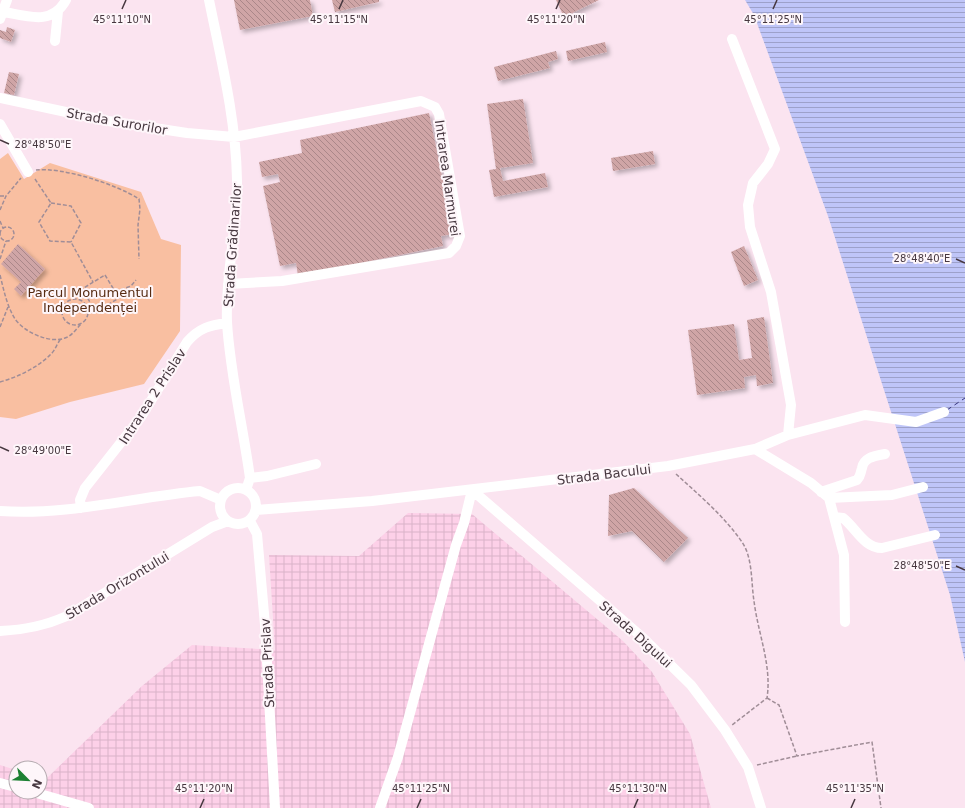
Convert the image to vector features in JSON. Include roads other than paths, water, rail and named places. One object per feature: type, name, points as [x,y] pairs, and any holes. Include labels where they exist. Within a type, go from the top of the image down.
[{"type":"street","points":[[8,0],[2,16],[40,18],[51,16],[58,11],[66,0]]},
{"type":"street","name":"Strada Grădinarilor","points":[[209,0],[234,137],[237,206],[228,284],[227,323],[231,361],[250,478],[246,490]]},
{"type":"street","points":[[55,41],[58,11]]},
{"type":"street","points":[[732,39],[775,149],[768,164],[753,183],[748,205],[750,226],[771,292],[791,405],[788,435]]},
{"type":"street","name":"Strada Surorilor","points":[[0,98],[108,121],[187,133],[234,137]]},
{"type":"street","name":"Intrarea Marmurei","points":[[228,284],[282,281],[449,253],[454,250],[460,236],[439,114],[435,107],[421,101],[234,137]]},
{"type":"street","points":[[0,124],[9,142],[28,172]]},
{"type":"street","name":"Intrarea 2 Prislav","points":[[80,508],[80,500],[84,488],[141,417],[187,342],[194,334],[205,327],[227,323]]},
{"type":"street","name":"Strada Bacului","points":[[256,510],[372,501],[668,466],[755,449],[788,435],[865,415],[916,422],[944,412]]},
{"type":"street","points":[[755,449],[811,483],[825,495],[834,517],[844,555],[845,622]]},
{"type":"street","points":[[825,495],[857,480],[861,476],[863,464],[868,458],[885,454]]},
{"type":"street","points":[[250,478],[267,476],[316,464]]},
{"type":"street","points":[[825,495],[892,495],[923,487]]},
{"type":"street","points":[[234,488],[246,490],[255,498],[256,510],[250,520],[239,525],[228,521],[221,512],[221,500],[224,495],[234,488]]},
{"type":"street","points":[[380,808],[398,757],[415,691],[456,545],[464,523],[472,490]]},
{"type":"street","name":"Strada Digului","points":[[472,490],[642,637],[691,685],[725,730],[748,767],[761,808]]},
{"type":"street","points":[[0,512],[20,513],[80,508],[200,491],[221,500]]},
{"type":"street","points":[[834,517],[843,518],[866,543],[875,548],[882,548],[935,535]]},
{"type":"street","name":"Strada Prislav","points":[[250,520],[257,534],[266,625],[275,808]]},
{"type":"street","name":"Strada Orizontului","points":[[0,631],[23,630],[46,625],[67,616],[212,527],[228,521]]},
{"type":"street","points":[[48,796],[89,808]]},
{"type":"water","points":[[745,0],[965,0],[965,662],[950,595],[828,216],[754,15]]},
{"type":"park label","name":"Parcul Monumentul Independenței","points":[[90,300]]}]
